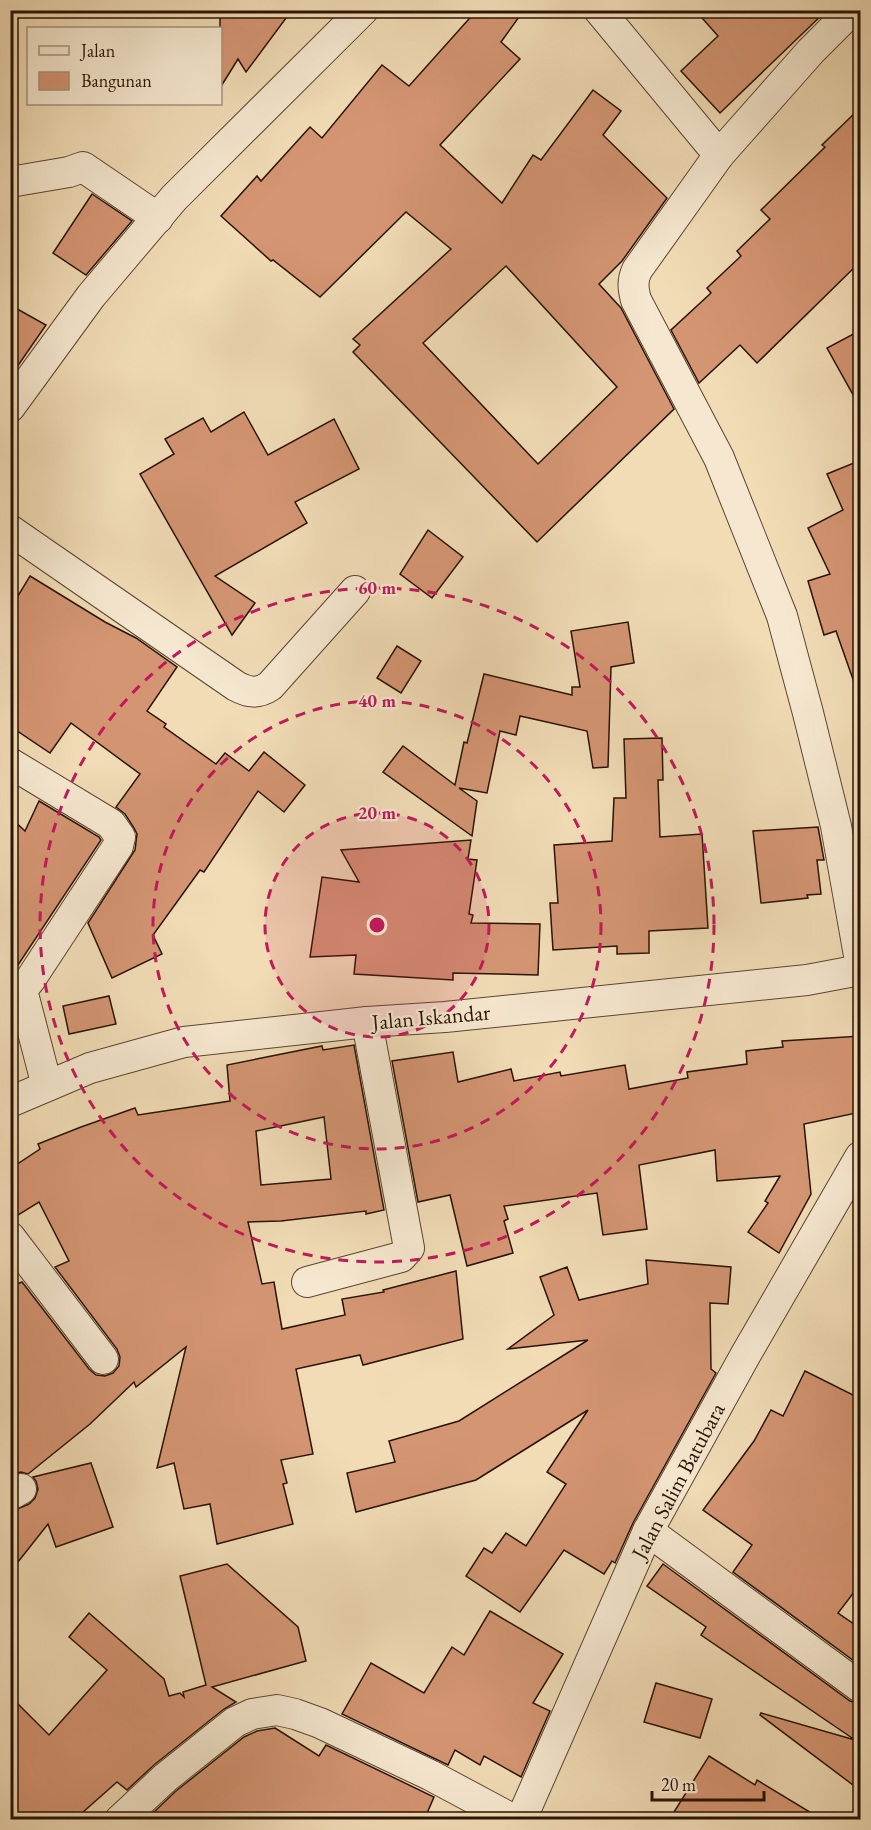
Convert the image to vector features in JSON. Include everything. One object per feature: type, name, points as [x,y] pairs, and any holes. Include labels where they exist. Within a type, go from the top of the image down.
[{"type":"street","points":[[10,407],[91,296],[174,198],[363,10]]},
{"type":"street","points":[[599,10],[719,154]]},
{"type":"street","points":[[852,10],[811,51],[719,154],[637,270],[633,280],[633,289],[636,300],[723,468],[782,616],[836,826],[861,961]]},
{"type":"street","points":[[10,182],[69,172],[83,167],[158,218]]},
{"type":"street","points":[[10,530],[236,686],[252,692],[258,693],[270,686],[355,591]]},
{"type":"street","points":[[10,763],[111,824],[120,837],[118,846],[16,987],[47,1086]]},
{"type":"street","name":"Jalan Iskandar","points":[[10,1102],[90,1068],[184,1042],[807,980],[861,970]]},
{"type":"street","points":[[307,1282],[401,1257],[408,1250],[409,1242],[367,1022]]},
{"type":"street","name":"Jalan Salim Batubara","points":[[521,1820],[648,1531],[752,1344],[861,1157]]},
{"type":"street","points":[[10,1237],[103,1359]]},
{"type":"street","points":[[648,1531],[861,1687]]},
{"type":"street","points":[[120,1820],[165,1778],[235,1722],[252,1714],[277,1710],[320,1723],[430,1775],[514,1820]]},
{"type":"building","points":[[220,10],[292,10],[246,72],[238,59],[222,85],[222,27],[220,27]]},
{"type":"building","points":[[477,10],[524,10],[501,42],[520,59],[440,145],[502,203],[533,155],[541,160],[593,90],[621,111],[603,135],[667,198],[622,261],[599,284],[621,308],[674,409],[537,542],[353,352],[360,345],[353,339],[451,249],[406,212],[320,297],[273,260],[271,261],[221,216],[257,176],[261,181],[310,127],[322,138],[382,65],[409,86]],"holes":[[[506,266],[617,387],[538,464],[423,343]]]},
{"type":"building","points":[[695,10],[827,10],[720,113],[681,71],[718,36]]},
{"type":"building","points":[[861,107],[861,261],[757,363],[740,345],[699,383],[671,330],[711,293],[707,288],[741,256],[737,251],[770,219],[761,210],[825,147],[822,145]]},
{"type":"building","points":[[92,194],[132,221],[86,275],[53,253]]},
{"type":"building","points":[[10,305],[46,325],[10,377]]},
{"type":"building","points":[[861,330],[861,409],[827,348]]},
{"type":"building","points":[[244,412],[268,455],[334,419],[359,469],[295,502],[307,523],[215,576],[255,603],[232,635],[140,474],[174,454],[165,439],[203,418],[211,432]]},
{"type":"building","points":[[861,460],[861,687],[856,688],[836,631],[824,635],[808,581],[830,574],[808,528],[843,510],[827,474]]},
{"type":"building","points":[[428,530],[463,557],[432,598],[400,574]]},
{"type":"building","points":[[30,576],[105,622],[136,638],[177,667],[147,711],[166,724],[164,727],[216,764],[225,753],[249,771],[264,752],[305,785],[284,812],[258,791],[204,872],[200,870],[153,935],[162,954],[112,978],[88,923],[135,850],[137,834],[125,814],[116,807],[140,774],[71,723],[50,753],[10,726],[10,609]]},
{"type":"building","points":[[628,622],[634,663],[611,667],[608,767],[593,768],[587,731],[520,716],[516,735],[500,731],[487,793],[459,788],[477,801],[472,836],[383,772],[403,746],[455,785],[464,742],[467,743],[484,674],[572,695],[572,687],[580,687],[571,631]]},
{"type":"building","points":[[397,646],[421,661],[401,693],[377,678]]},
{"type":"building","points":[[662,738],[663,780],[658,780],[660,837],[702,834],[708,928],[649,931],[649,953],[617,954],[617,946],[553,950],[550,903],[558,903],[554,845],[612,841],[614,798],[626,798],[624,739]]},
{"type":"building","points":[[39,801],[101,840],[10,977],[10,817],[25,831]]},
{"type":"building","points":[[818,827],[824,860],[817,860],[821,894],[807,895],[808,898],[761,903],[753,831]]},
{"type":"building","points":[[471,840],[468,859],[477,860],[469,914],[473,915],[471,923],[540,924],[538,975],[453,973],[453,980],[354,974],[356,955],[310,957],[322,877],[359,882],[341,850]]},
{"type":"building","points":[[109,996],[116,1024],[69,1034],[63,1006]]},
{"type":"building","points":[[861,1036],[861,1112],[804,1124],[811,1194],[779,1253],[748,1232],[768,1203],[765,1201],[780,1176],[717,1181],[715,1150],[639,1165],[647,1229],[603,1235],[597,1193],[504,1206],[508,1219],[504,1221],[513,1253],[467,1266],[450,1195],[418,1202],[392,1061],[453,1052],[458,1082],[511,1069],[514,1081],[560,1072],[561,1076],[625,1065],[629,1089],[688,1078],[687,1072],[747,1064],[746,1051],[783,1047],[782,1041]]},
{"type":"building","points":[[354,1045],[384,1210],[366,1214],[366,1211],[281,1221],[248,1222],[262,1284],[274,1282],[282,1329],[345,1315],[342,1299],[384,1292],[383,1290],[456,1271],[463,1339],[363,1365],[360,1355],[296,1369],[313,1454],[281,1460],[287,1483],[283,1484],[293,1524],[217,1544],[210,1504],[184,1509],[174,1463],[157,1468],[186,1347],[136,1387],[134,1382],[90,1424],[28,1474],[21,1472],[10,1475],[10,1287],[22,1282],[96,1375],[105,1376],[113,1373],[119,1366],[120,1357],[117,1349],[55,1267],[69,1261],[39,1202],[10,1220],[10,1169],[40,1149],[38,1144],[135,1108],[138,1115],[230,1101],[227,1065],[322,1046],[323,1050]],"holes":[[[324,1117],[331,1179],[261,1185],[256,1131]]]},
{"type":"building","points":[[646,1260],[731,1267],[728,1304],[710,1303],[711,1369],[716,1373],[633,1523],[615,1563],[612,1561],[604,1574],[564,1550],[520,1612],[466,1576],[484,1548],[492,1553],[506,1533],[526,1546],[566,1484],[547,1472],[588,1410],[476,1480],[356,1512],[347,1473],[395,1462],[389,1441],[459,1421],[588,1340],[508,1349],[554,1315],[540,1277],[567,1267],[579,1300],[648,1284]]},
{"type":"building","points":[[805,1371],[861,1399],[861,1583],[838,1613],[861,1629],[861,1666],[733,1572],[752,1545],[703,1510],[754,1441],[771,1410],[783,1416]]},
{"type":"building","points":[[91,1463],[113,1527],[56,1547],[48,1524],[10,1572],[10,1512],[29,1504],[35,1498],[38,1489],[33,1477]]},
{"type":"building","points":[[227,1564],[298,1627],[306,1661],[212,1687],[236,1702],[154,1765],[127,1790],[117,1782],[74,1820],[10,1820],[10,1696],[49,1735],[107,1670],[69,1637],[89,1613],[164,1679],[169,1696],[180,1693],[184,1697],[183,1692],[206,1685],[180,1576]]},
{"type":"building","points":[[663,1564],[850,1701],[861,1704],[861,1791],[760,1715],[761,1713],[855,1740],[701,1635],[706,1627],[647,1586]]},
{"type":"building","points":[[490,1611],[563,1654],[533,1703],[550,1711],[521,1777],[484,1756],[480,1765],[455,1750],[448,1765],[342,1714],[371,1663],[424,1693],[452,1647],[464,1655]]},
{"type":"building","points":[[656,1683],[712,1699],[700,1738],[644,1722]]},
{"type":"building","points":[[275,1728],[319,1756],[326,1745],[434,1797],[424,1820],[160,1820],[153,1813],[176,1791],[244,1737],[257,1731]]},
{"type":"building","points":[[709,1756],[755,1785],[757,1780],[823,1820],[669,1820]]}]
